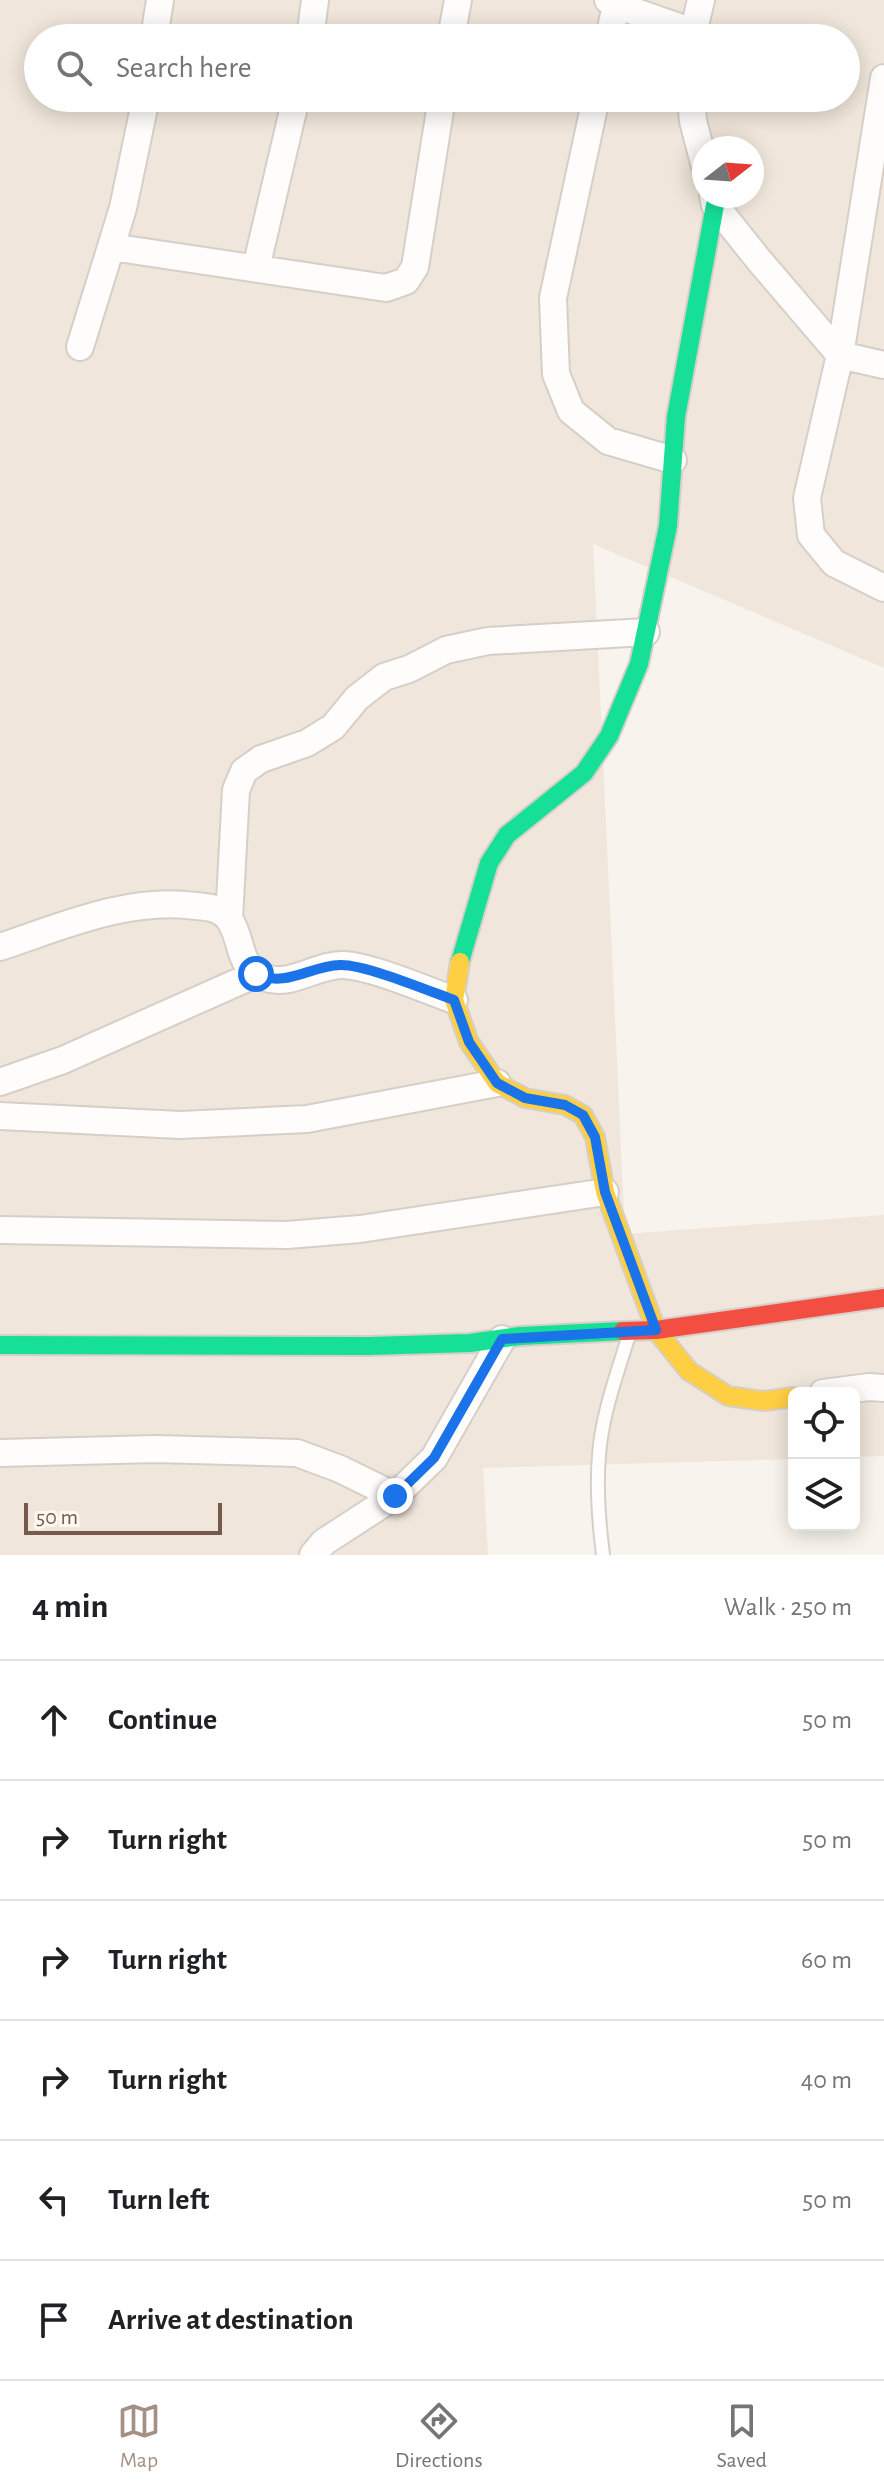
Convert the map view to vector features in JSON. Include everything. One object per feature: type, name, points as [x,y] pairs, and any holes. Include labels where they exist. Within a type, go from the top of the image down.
[{"type":"street","points":[[156,24],[160,0]]},
{"type":"street","points":[[312,24],[315,0]]},
{"type":"street","points":[[454,24],[458,0]]},
{"type":"street","points":[[695,24],[701,0]]},
{"type":"street","points":[[610,24],[612,2],[665,24]]},
{"type":"street","points":[[884,78],[840,355],[807,498],[811,535],[834,563],[884,588]]},
{"type":"street","points":[[80,347],[123,208],[143,112]]},
{"type":"street","points":[[256,268],[293,112]]},
{"type":"street","points":[[111,247],[386,288],[406,281],[415,267],[440,112]]},
{"type":"street","points":[[593,112],[553,298],[556,374],[571,411],[608,441],[673,460]]},
{"type":"street","points":[[692,112],[697,136]]},
{"type":"street","points":[[713,208],[676,417],[668,526],[639,664],[615,722],[584,773],[507,835],[489,863],[456,975],[454,1000],[469,1042],[497,1083],[525,1098],[565,1105],[583,1115],[595,1137],[605,1192],[656,1330],[689,1371],[728,1396],[764,1401],[788,1398]]},
{"type":"street","points":[[720,208],[758,259],[840,355],[884,365]]},
{"type":"street","points":[[454,1000],[359,968],[341,965],[287,980],[269,980],[244,963],[229,919],[236,790],[244,771],[261,759],[307,743],[333,727],[357,698],[384,677],[409,669],[446,650],[488,641],[646,632]]},
{"type":"street","points":[[0,947],[138,905],[178,903],[214,908],[229,919]]},
{"type":"street","points":[[0,1082],[63,1060],[256,974]]},
{"type":"street","points":[[0,1116],[180,1125],[307,1119],[497,1083]]},
{"type":"street","points":[[0,1230],[287,1235],[360,1229],[605,1192]]},
{"type":"street","points":[[0,1345],[369,1346],[470,1343],[656,1330],[884,1298]]},
{"type":"street","points":[[313,1555],[324,1542],[395,1496],[434,1458],[502,1339]]},
{"type":"street","points":[[860,1388],[884,1388]]},
{"type":"street","points":[[0,1453],[156,1449],[297,1453],[340,1469],[395,1496]]},
{"type":"lane","points":[[603,1555],[599,1456],[609,1400],[630,1331]]},
{"type":"shaded area","points":[[0,0],[884,0],[884,668],[593,544],[625,1234],[884,1215],[884,1456],[860,1457],[860,1387],[788,1387],[788,1459],[483,1468],[488,1555],[0,1555]]},
{"type":"traffic: fast","points":[[460,962],[489,863],[507,835],[584,773],[609,736],[639,664],[668,526],[676,417],[714,208]]},
{"type":"traffic: fast","points":[[0,1345],[369,1346],[470,1343],[520,1336],[623,1331]]},
{"type":"traffic: slow","points":[[460,962],[454,1000],[469,1042],[497,1083],[525,1098],[565,1105],[583,1115],[595,1137],[605,1192],[656,1330],[689,1371],[728,1396],[764,1401],[788,1398]]},
{"type":"traffic: jam","points":[[623,1331],[656,1330],[884,1298]]},
{"type":"route","points":[[256,974],[269,980],[287,980],[341,965],[359,968],[454,1000],[469,1042],[497,1083],[525,1098],[565,1105],[583,1115],[595,1137],[605,1192],[656,1330],[502,1339],[434,1458],[395,1496]]}]
